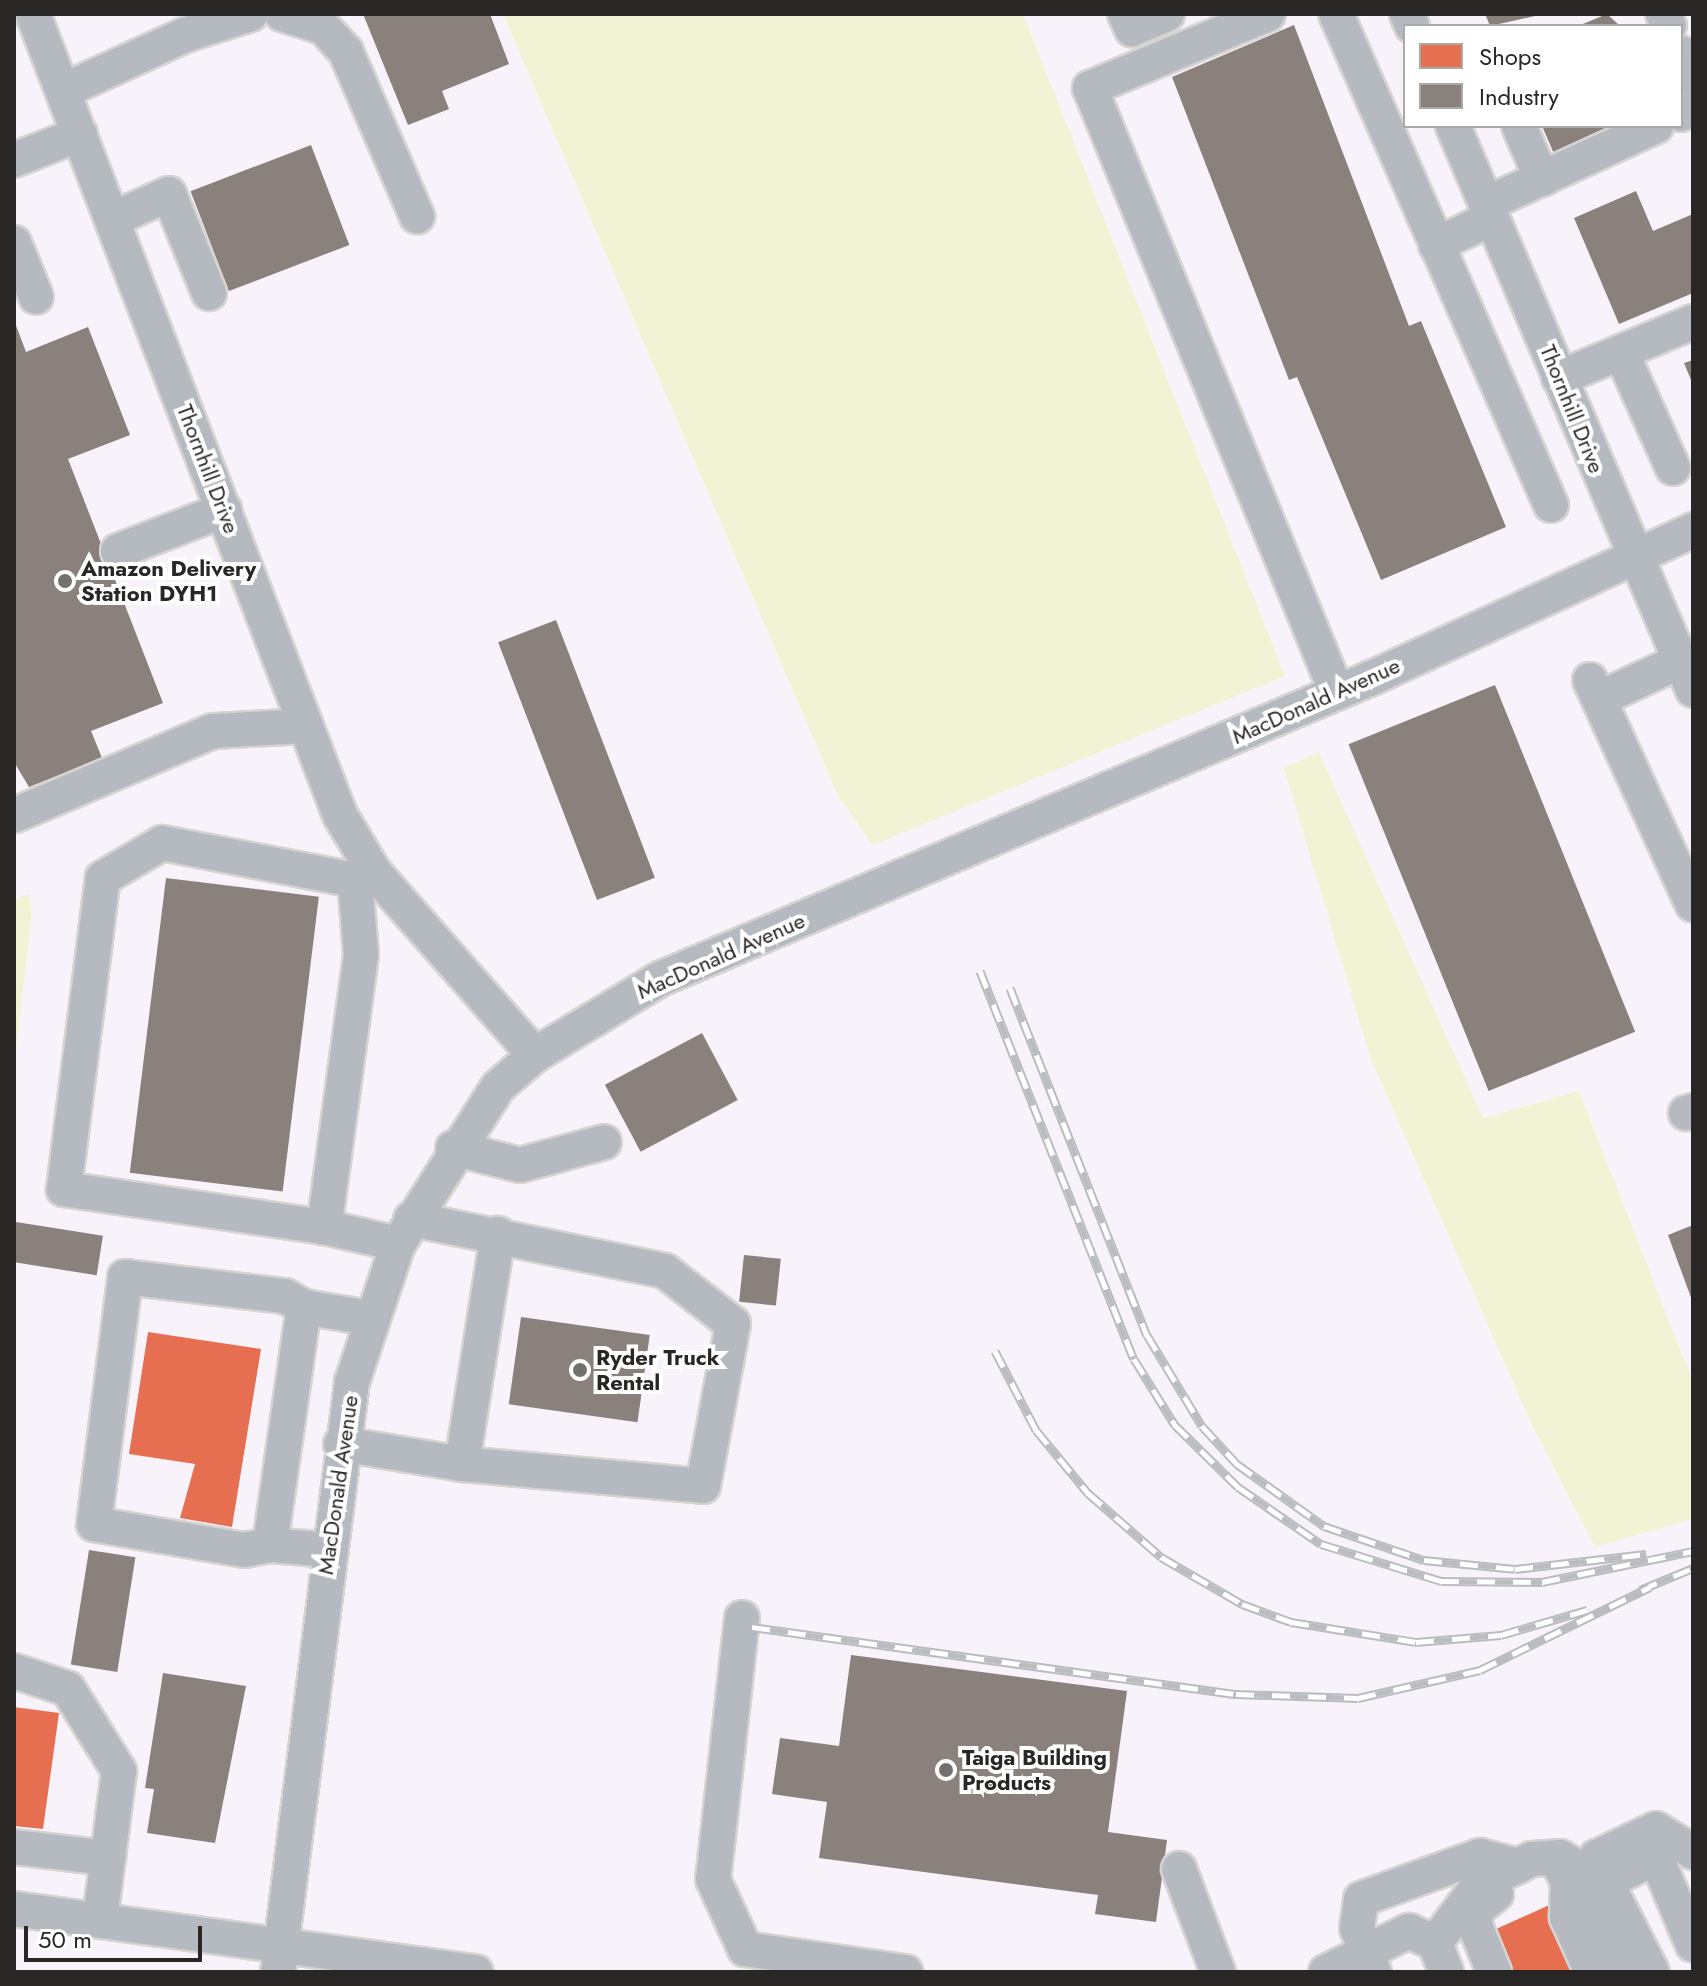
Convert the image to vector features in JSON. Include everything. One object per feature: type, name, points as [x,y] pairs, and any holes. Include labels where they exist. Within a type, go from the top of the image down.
[{"type":"street","name":"Thornhill Drive","points":[[33,14],[65,90],[364,876],[535,1055]]},
{"type":"street","points":[[65,90],[185,35],[251,14]]},
{"type":"street","points":[[282,14],[323,27],[346,52],[417,216]]},
{"type":"street","points":[[1125,14],[1132,29],[1167,14]]},
{"type":"street","points":[[1268,14],[1090,88],[1337,693]]},
{"type":"street","points":[[1336,14],[1551,505]]},
{"type":"street","points":[[1683,57],[1693,79]]},
{"type":"street","name":"Thornhill Drive","points":[[1454,128],[1632,556],[1686,676]]},
{"type":"street","points":[[1520,128],[1542,179]]},
{"type":"street","points":[[1436,245],[1542,179],[1652,128]]},
{"type":"street","points":[[14,160],[80,134]]},
{"type":"street","points":[[113,219],[169,194],[209,293]]},
{"type":"street","points":[[14,243],[36,297]]},
{"type":"street","points":[[1559,378],[1693,322]]},
{"type":"street","points":[[1621,352],[1673,468]]},
{"type":"street","points":[[118,551],[224,510]]},
{"type":"street","name":"MacDonald Avenue","points":[[281,1958],[341,1444],[370,1318],[405,1231],[453,1148],[498,1087],[535,1055],[660,979],[1337,693],[1693,530]]},
{"type":"street","points":[[1686,676],[1594,690],[1693,905]]},
{"type":"street","points":[[15,815],[213,731],[306,726]]},
{"type":"street","points":[[324,1227],[361,955],[364,876],[162,843],[103,878],[64,1189],[324,1227],[498,1234],[665,1271],[733,1324],[703,1486],[462,1464],[341,1444]]},
{"type":"street","points":[[453,1148],[520,1165],[604,1142]]},
{"type":"street","points":[[462,1464],[498,1234]]},
{"type":"street","points":[[329,1550],[270,1545],[244,1550],[94,1524],[125,1277],[285,1296],[304,1307],[370,1318]]},
{"type":"street","points":[[270,1545],[304,1307]]},
{"type":"street","points":[[742,1618],[713,1879],[745,1949],[905,1972]]},
{"type":"street","points":[[14,1671],[68,1689],[119,1771],[100,1920]]},
{"type":"street","points":[[1592,1972],[1567,1917],[1587,1886],[1597,1857],[1656,1829],[1693,1852]]},
{"type":"street","points":[[14,1847],[108,1858]]},
{"type":"street","points":[[1370,1961],[1357,1928],[1361,1899],[1480,1856],[1573,1865],[1652,1972]]},
{"type":"street","points":[[1494,1972],[1474,1923],[1478,1908],[1543,1873],[1587,1886],[1656,1857],[1693,1945]]},
{"type":"street","points":[[1326,1972],[1370,1961],[1409,1931],[1440,1957],[1479,1885],[1532,1860]]},
{"type":"street","points":[[1179,1869],[1218,1972]]},
{"type":"street","points":[[1587,1886],[1607,1972]]},
{"type":"street","points":[[1587,1886],[1622,1972]]},
{"type":"street","points":[[14,1909],[100,1920],[281,1958],[476,1972]]},
{"type":"shaded area","points":[[14,14],[503,14],[838,796],[1285,676],[1023,14],[1693,14],[1693,1382],[1579,1091],[1483,1119],[1319,753],[1285,768],[1370,1057],[1531,1423],[1595,1547],[1693,1519],[1693,1972],[14,1972],[14,1071],[32,912],[29,894],[14,899]]},
{"type":"green space","points":[[503,14],[1023,14],[1285,676],[873,845],[838,796]]},
{"type":"green space","points":[[1319,752],[1483,1118],[1579,1091],[1693,1382],[1693,1519],[1595,1547],[1531,1423],[1370,1057],[1284,768]]},
{"type":"green space","points":[[29,894],[32,912],[14,1071],[14,899]]},
{"type":"building: Shops","points":[[148,1332],[261,1349],[232,1527],[180,1518],[195,1464],[129,1454]]},
{"type":"building: Shops","points":[[14,1707],[59,1713],[43,1829],[14,1826]]},
{"type":"building: Shops","points":[[1556,1902],[1588,1972],[1503,1972],[1485,1934]]},
{"type":"building: Industry","points":[[363,14],[490,14],[509,64],[442,91],[449,109],[408,125]]},
{"type":"building: Industry","points":[[1485,14],[1544,14],[1499,24],[1489,24]]},
{"type":"building: Industry","points":[[1607,14],[1618,24],[1583,24]]},
{"type":"building: Industry","points":[[1294,25],[1409,326],[1421,321],[1506,527],[1381,580],[1297,377],[1289,380],[1172,77]]},
{"type":"building: Industry","points":[[1543,128],[1620,128],[1555,156]]},
{"type":"building: Industry","points":[[311,145],[349,245],[229,291],[191,191]]},
{"type":"building: Industry","points":[[1636,191],[1653,231],[1693,214],[1693,293],[1619,324],[1574,218]]},
{"type":"building: Industry","name":"Amazon Delivery Station DYH1","points":[[14,320],[26,352],[88,327],[130,435],[68,459],[163,703],[91,731],[102,758],[29,787],[14,762]]},
{"type":"building: Industry","points":[[1693,360],[1693,385],[1684,363]]},
{"type":"building: Industry","points":[[556,620],[655,878],[597,900],[498,642]]},
{"type":"building: Industry","points":[[1495,685],[1635,1032],[1489,1091],[1349,744]]},
{"type":"building: Industry","points":[[166,878],[319,897],[283,1192],[130,1173]]},
{"type":"building: Industry","points":[[702,1033],[738,1100],[641,1152],[605,1085]]},
{"type":"building: Industry","points":[[16,1222],[103,1236],[97,1275],[14,1262]]},
{"type":"building: Industry","points":[[1693,1225],[1693,1303],[1668,1235]]},
{"type":"building: Industry","points":[[744,1255],[781,1259],[776,1306],[739,1302]]},
{"type":"building: Industry","name":"Ryder Truck Rental","points":[[521,1317],[650,1335],[637,1422],[509,1404]]},
{"type":"building: Industry","points":[[89,1550],[135,1557],[117,1672],[71,1665]]},
{"type":"building: Industry","name":"Taiga Building Products","points":[[851,1655],[1127,1691],[1108,1832],[1167,1840],[1156,1922],[1095,1914],[1098,1895],[819,1858],[827,1802],[772,1794],[780,1738],[839,1746]]},
{"type":"building: Industry","points":[[163,1673],[246,1686],[215,1843],[147,1833],[154,1789],[145,1788]]},
{"type":"railway","points":[[980,971],[1134,1359],[1175,1425],[1238,1487],[1321,1544],[1441,1581],[1542,1582],[1693,1551]]},
{"type":"railway","points":[[1010,988],[1147,1335],[1202,1426],[1237,1464],[1324,1526],[1424,1560],[1515,1569],[1646,1554]]},
{"type":"railway","points":[[995,1351],[1036,1430],[1088,1493],[1161,1557],[1242,1604],[1291,1622],[1416,1642],[1501,1635],[1587,1610]]},
{"type":"railway","points":[[1640,1590],[1693,1568]]},
{"type":"railway","points":[[752,1627],[1236,1694],[1358,1698],[1480,1670],[1650,1587]]},
{"type":"place","name":"Amazon Delivery Station DYH1","points":[[65,581]]},
{"type":"place","name":"Ryder Truck Rental","points":[[580,1370]]},
{"type":"place","name":"Taiga Building Products","points":[[946,1770]]}]
